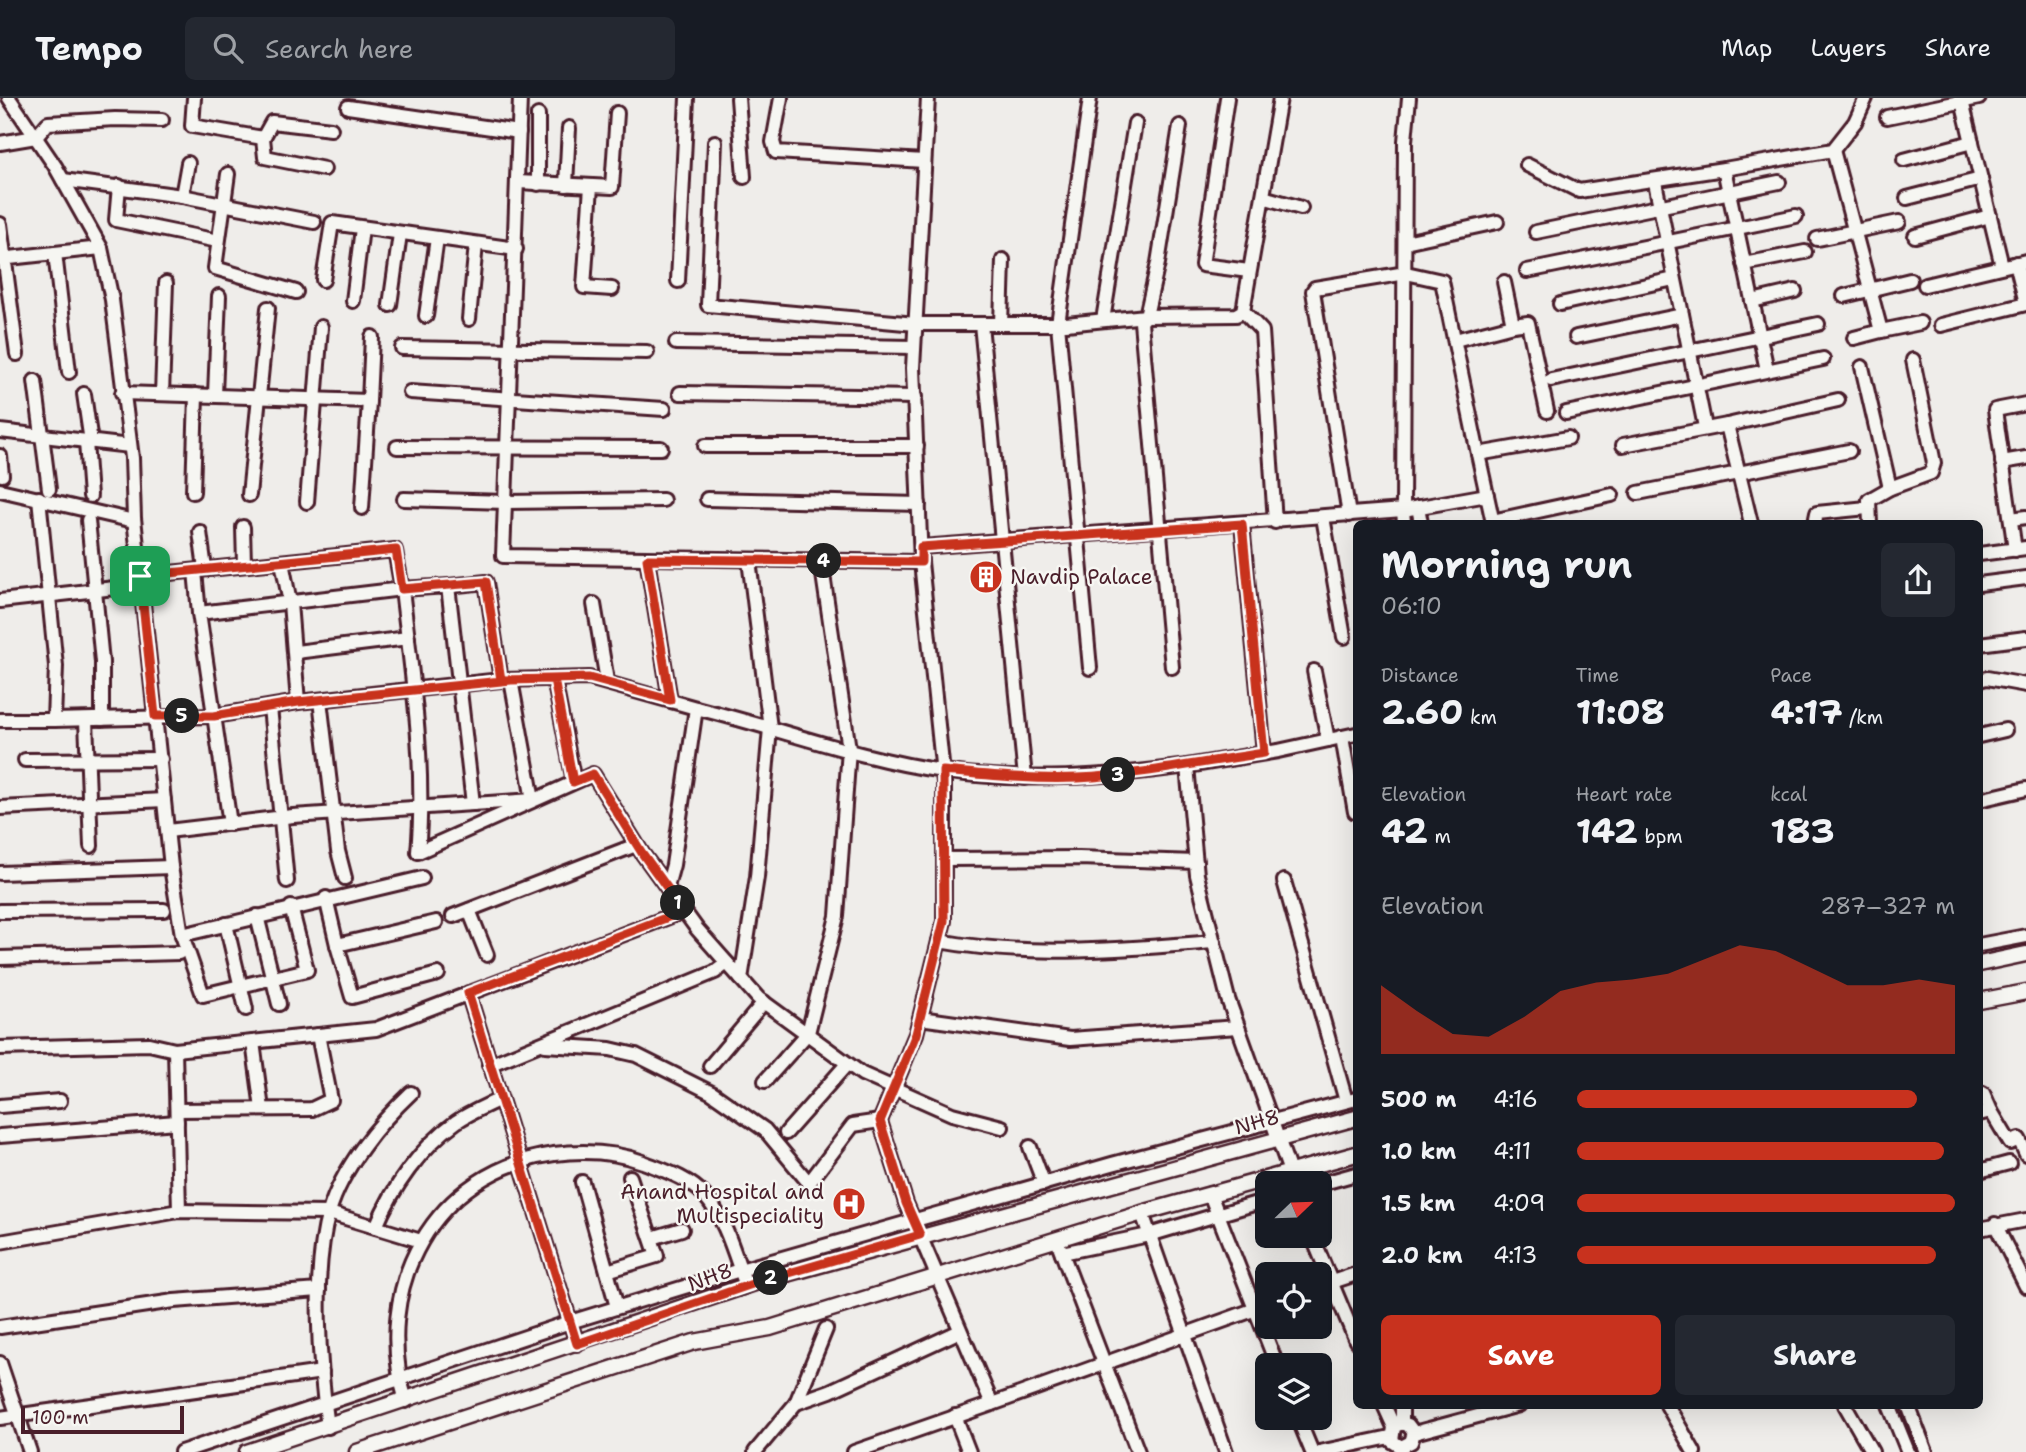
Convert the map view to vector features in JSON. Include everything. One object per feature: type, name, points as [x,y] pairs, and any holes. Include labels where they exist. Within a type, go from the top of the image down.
[{"type":"main road","points":[[1983,963],[2026,954]]},
{"type":"main road","points":[[1983,1001],[2026,992]]},
{"type":"main road","name":"NH8","points":[[247,1452],[917,1229],[1353,1119]]},
{"type":"main road","points":[[1309,1171],[1353,1155]]},
{"type":"main road","points":[[357,1452],[694,1342],[770,1328],[938,1278],[1059,1246],[1142,1213],[1255,1185]]},
{"type":"street","points":[[9,98],[63,180],[101,248],[112,300],[130,446],[134,521],[171,867],[182,935],[203,995],[307,970],[291,907]]},
{"type":"street","points":[[194,98],[192,126],[262,138]]},
{"type":"street","points":[[520,98],[503,556],[921,562]]},
{"type":"street","points":[[678,281],[687,98]]},
{"type":"street","points":[[738,98],[744,177]]},
{"type":"street","points":[[781,98],[773,142],[773,150],[776,152],[924,160]]},
{"type":"street","points":[[928,98],[914,347],[921,562],[943,771],[944,921],[920,1017],[880,1121],[917,1229],[992,1404]]},
{"type":"street","points":[[1090,98],[1058,324],[1090,668]]},
{"type":"street","points":[[1227,98],[1202,265],[1250,271]]},
{"type":"street","points":[[715,142],[708,305],[916,324],[1058,324],[1146,316],[1236,315],[1242,311],[1280,98]]},
{"type":"street","points":[[1404,520],[1405,242],[1409,98]]},
{"type":"street","points":[[1527,165],[1579,191],[1655,182],[1833,150],[1855,122],[1866,98]]},
{"type":"street","points":[[1887,117],[1979,98]]},
{"type":"street","points":[[1962,101],[2002,266]]},
{"type":"street","points":[[348,107],[519,132]]},
{"type":"street","points":[[518,182],[612,187],[617,113]]},
{"type":"street","points":[[538,115],[538,184]]},
{"type":"street","points":[[0,143],[36,137],[48,123],[115,118],[162,120]]},
{"type":"street","points":[[324,169],[265,157],[262,138],[272,122],[331,130]]},
{"type":"street","points":[[1103,320],[1135,123]]},
{"type":"street","points":[[1172,667],[1141,322],[1146,316],[1158,263],[1180,126]]},
{"type":"street","points":[[566,185],[569,128]]},
{"type":"street","points":[[1904,160],[1972,142]]},
{"type":"street","points":[[1833,150],[1881,331]]},
{"type":"street","points":[[182,195],[188,163]]},
{"type":"street","points":[[1724,169],[1767,370]]},
{"type":"street","points":[[228,174],[215,268],[296,292]]},
{"type":"street","points":[[1907,198],[1981,179]]},
{"type":"street","points":[[63,180],[182,195],[314,222]]},
{"type":"street","points":[[1536,232],[1779,181]]},
{"type":"street","points":[[1655,182],[1705,427]]},
{"type":"street","points":[[119,186],[116,220],[218,241]]},
{"type":"street","points":[[591,186],[584,287],[612,289]]},
{"type":"street","points":[[1262,197],[1301,208]]},
{"type":"street","points":[[1527,271],[1666,245],[1796,216]]},
{"type":"street","points":[[1915,236],[1990,216]]},
{"type":"street","points":[[1405,242],[1497,222]]},
{"type":"street","points":[[1817,239],[1899,222]]},
{"type":"street","points":[[323,280],[332,223],[516,249]]},
{"type":"street","points":[[0,224],[2,259],[17,354]]},
{"type":"street","points":[[353,301],[362,228]]},
{"type":"street","points":[[390,305],[400,234]]},
{"type":"street","points":[[426,316],[437,238]]},
{"type":"street","points":[[469,319],[476,244]]},
{"type":"street","points":[[2,259],[101,248]]},
{"type":"street","points":[[1744,264],[1805,252]]},
{"type":"street","points":[[55,253],[69,372]]},
{"type":"street","points":[[1001,324],[1003,260]]},
{"type":"street","points":[[1925,285],[2021,262],[2026,304],[1941,325]]},
{"type":"street","points":[[1349,514],[1313,291],[1315,288],[1406,273],[1442,281],[1493,520]]},
{"type":"street","points":[[1560,304],[1674,279]]},
{"type":"street","points":[[1844,296],[1910,281]]},
{"type":"street","points":[[1504,282],[1513,325]]},
{"type":"street","points":[[162,394],[166,283]]},
{"type":"street","points":[[1752,301],[1795,291]]},
{"type":"street","points":[[215,395],[219,296]]},
{"type":"street","points":[[249,495],[262,395],[268,308]]},
{"type":"street","points":[[1242,311],[1262,331],[1275,522]]},
{"type":"street","points":[[1576,337],[1682,315]]},
{"type":"street","points":[[1455,340],[1528,323],[1547,411]]},
{"type":"street","points":[[1854,338],[1920,323]]},
{"type":"street","points":[[981,324],[1025,778]]},
{"type":"street","points":[[1551,380],[1818,324]]},
{"type":"street","points":[[307,502],[321,327]]},
{"type":"street","points":[[362,508],[372,337]]},
{"type":"street","points":[[676,343],[914,347]]},
{"type":"street","points":[[402,348],[647,352]]},
{"type":"street","points":[[1566,413],[1823,359]]},
{"type":"street","points":[[1869,520],[1867,508],[1869,500],[1890,488],[1931,473],[1934,463],[1913,360]]},
{"type":"street","points":[[1862,367],[1890,488]]},
{"type":"street","points":[[35,381],[43,437],[44,494],[56,666],[54,720]]},
{"type":"street","points":[[410,392],[510,401],[664,409]]},
{"type":"street","points":[[122,393],[262,395],[369,401]]},
{"type":"street","points":[[680,393],[915,397]]},
{"type":"street","points":[[85,394],[90,496]]},
{"type":"street","points":[[193,492],[196,395]]},
{"type":"street","points":[[1623,445],[1838,400]]},
{"type":"street","points":[[1983,554],[2021,549],[2011,519],[1995,410],[2026,404]]},
{"type":"street","points":[[1727,425],[1750,520]]},
{"type":"street","points":[[0,431],[130,446]]},
{"type":"street","points":[[1478,454],[1569,438]]},
{"type":"street","points":[[705,446],[917,446]]},
{"type":"street","points":[[397,447],[508,450],[661,448]]},
{"type":"street","points":[[1638,493],[1849,451]]},
{"type":"street","points":[[0,456],[2,475]]},
{"type":"street","points":[[2002,462],[2026,458]]},
{"type":"street","points":[[0,490],[44,494],[134,521]]},
{"type":"street","points":[[921,547],[1275,522],[1403,510],[1487,495]]},
{"type":"street","points":[[1502,520],[1612,495]]},
{"type":"street","points":[[404,499],[506,502],[663,500]]},
{"type":"street","points":[[706,499],[919,503]]},
{"type":"street","points":[[1418,507],[1420,520]]},
{"type":"street","points":[[1816,520],[1817,513],[1839,517],[1867,508]]},
{"type":"street","points":[[1323,517],[1344,637]]},
{"type":"street","points":[[2011,519],[2026,517]]},
{"type":"street","points":[[88,520],[92,590],[102,662],[102,719]]},
{"type":"street","points":[[1242,524],[1264,753]]},
{"type":"street","points":[[243,527],[244,564]]},
{"type":"street","points":[[200,531],[199,613],[230,824]]},
{"type":"street","points":[[0,601],[92,590],[244,564],[396,550],[414,690],[422,807],[418,852],[593,774],[636,845],[684,911],[764,1002],[862,1074],[895,1086],[952,1114],[1002,1127]]},
{"type":"street","points":[[647,559],[670,700]]},
{"type":"street","points":[[741,979],[757,877],[770,728],[749,560]]},
{"type":"street","points":[[765,1081],[808,1033],[837,916],[849,749],[821,561]]},
{"type":"street","points":[[282,562],[296,652],[298,702]]},
{"type":"street","points":[[1983,583],[2026,578]]},
{"type":"street","points":[[199,613],[486,582],[533,800]]},
{"type":"street","points":[[448,586],[473,804]]},
{"type":"street","points":[[594,604],[607,681]]},
{"type":"street","points":[[296,652],[408,638]]},
{"type":"street","points":[[1983,643],[2026,638]]},
{"type":"street","points":[[1314,671],[1328,740]]},
{"type":"street","points":[[554,679],[573,782]]},
{"type":"street","points":[[0,720],[214,716],[298,702],[506,680],[554,679],[607,681],[770,728],[943,771],[1025,778],[1118,775],[1187,766],[1353,735]]},
{"type":"street","points":[[1983,679],[2026,685]]},
{"type":"street","points":[[320,700],[345,878]]},
{"type":"street","points":[[270,707],[287,880]]},
{"type":"street","points":[[667,887],[696,708]]},
{"type":"street","points":[[86,720],[91,846]]},
{"type":"street","points":[[1983,735],[2005,730]]},
{"type":"street","points":[[1342,737],[1353,800]]},
{"type":"street","points":[[25,761],[161,759]]},
{"type":"street","points":[[1187,766],[1196,862],[1214,942],[1238,1027],[1290,1171]]},
{"type":"street","points":[[1983,799],[2026,789]]},
{"type":"street","points":[[0,808],[164,800]]},
{"type":"street","points":[[167,831],[279,818],[533,800]]},
{"type":"street","points":[[453,916],[636,845]]},
{"type":"street","points":[[944,859],[1079,858],[1196,862]]},
{"type":"street","points":[[0,873],[171,867]]},
{"type":"street","points":[[182,935],[326,898],[422,878]]},
{"type":"street","points":[[181,1452],[617,1307],[740,1270],[917,1229],[1044,1184],[1351,1100],[1284,881]]},
{"type":"street","points":[[326,898],[352,997],[438,974]]},
{"type":"street","points":[[0,911],[164,910]]},
{"type":"street","points":[[469,910],[487,955]]},
{"type":"street","points":[[0,1048],[149,1044],[175,1050],[376,1029],[684,911]]},
{"type":"street","points":[[257,916],[279,1004]]},
{"type":"street","points":[[338,945],[436,922]]},
{"type":"street","points":[[226,924],[246,1009]]},
{"type":"street","points":[[1983,944],[2026,936]]},
{"type":"street","points":[[939,941],[981,949],[1102,951],[1214,942]]},
{"type":"street","points":[[0,958],[179,953]]},
{"type":"street","points":[[489,1065],[545,1045],[715,972],[727,963]]},
{"type":"street","points":[[468,993],[577,1344]]},
{"type":"street","points":[[710,1066],[764,1002]]},
{"type":"street","points":[[920,1017],[1070,1039],[1238,1027]]},
{"type":"street","points":[[0,1136],[177,1116],[312,1109],[331,1100],[318,1035]]},
{"type":"street","points":[[253,1042],[262,1110]]},
{"type":"street","points":[[545,1045],[610,1049],[636,1055],[719,1096],[765,1130],[809,1183],[853,1125],[880,1121]]},
{"type":"street","points":[[175,1050],[179,1212]]},
{"type":"street","points":[[786,1133],[847,1063]]},
{"type":"street","points":[[328,1427],[322,1372],[319,1290],[329,1213],[338,1191],[378,1128],[411,1093]]},
{"type":"street","points":[[1983,1094],[1985,1112],[2010,1143],[2019,1139],[2026,1154]]},
{"type":"street","points":[[376,1227],[396,1189],[431,1143],[457,1121],[500,1099]]},
{"type":"street","points":[[0,1106],[60,1101]]},
{"type":"street","points":[[1030,1147],[1044,1184]]},
{"type":"street","points":[[406,1401],[395,1351],[399,1300],[404,1279],[429,1228],[467,1188],[496,1170],[520,1160],[586,1150],[631,1158],[682,1179],[703,1194],[717,1214],[746,1286]]},
{"type":"street","points":[[1983,1170],[2009,1163]]},
{"type":"street","points":[[1332,1181],[1353,1175]]},
{"type":"street","points":[[607,1271],[657,1256],[631,1177]]},
{"type":"street","points":[[582,1182],[617,1307]]},
{"type":"street","points":[[1210,1194],[1255,1294]]},
{"type":"street","points":[[1138,1452],[1059,1246],[1149,1235],[1255,1204]]},
{"type":"street","points":[[0,1242],[179,1212],[329,1213],[422,1241]]},
{"type":"street","points":[[1142,1213],[1226,1452]]},
{"type":"street","points":[[1983,1228],[2025,1221]]},
{"type":"street","points":[[1995,1224],[2026,1286]]},
{"type":"street","points":[[652,1238],[682,1228]]},
{"type":"street","points":[[1332,1282],[1353,1275]]},
{"type":"street","points":[[0,1327],[174,1301],[319,1290]]},
{"type":"street","points":[[1332,1297],[1353,1335]]},
{"type":"street","points":[[854,1452],[876,1448],[956,1416],[1255,1309]]},
{"type":"street","points":[[755,1452],[796,1403],[826,1329]]},
{"type":"street","points":[[796,1403],[830,1391],[960,1331]]},
{"type":"street","points":[[0,1363],[30,1452]]},
{"type":"street","points":[[0,1418],[322,1372]]},
{"type":"street","points":[[1386,1409],[1396,1429]]},
{"type":"street","points":[[1319,1452],[1396,1429],[1408,1425],[1413,1433],[1411,1442],[1401,1449],[1394,1444],[1396,1429],[1401,1409]]},
{"type":"street","points":[[1669,1409],[1694,1452]]},
{"type":"street","points":[[1847,1409],[1872,1452]]},
{"type":"street","points":[[1891,1409],[1908,1452]]},
{"type":"street","points":[[1910,1409],[1926,1452]]},
{"type":"street","points":[[1413,1433],[1470,1411]]},
{"type":"street","points":[[956,1416],[969,1452]]},
{"type":"street","points":[[1303,1430],[1311,1452]]},
{"type":"place","name":"Navdip Palace","points":[[986,577]]},
{"type":"place","name":"Anand Hospital and Multispeciality","points":[[849,1204]]},
{"type":"route","points":[[140,576],[155,716],[214,716],[298,702],[501,680],[589,678],[670,700],[647,559],[921,562],[921,547],[1242,524],[1264,753],[1187,766],[1076,778],[1037,779],[943,771],[944,921],[916,1034],[880,1121],[906,1203],[920,1235],[758,1282],[577,1344],[468,993],[684,911],[621,822],[593,774],[573,782],[554,679],[501,680],[486,582],[402,589],[396,550],[140,576]]}]
